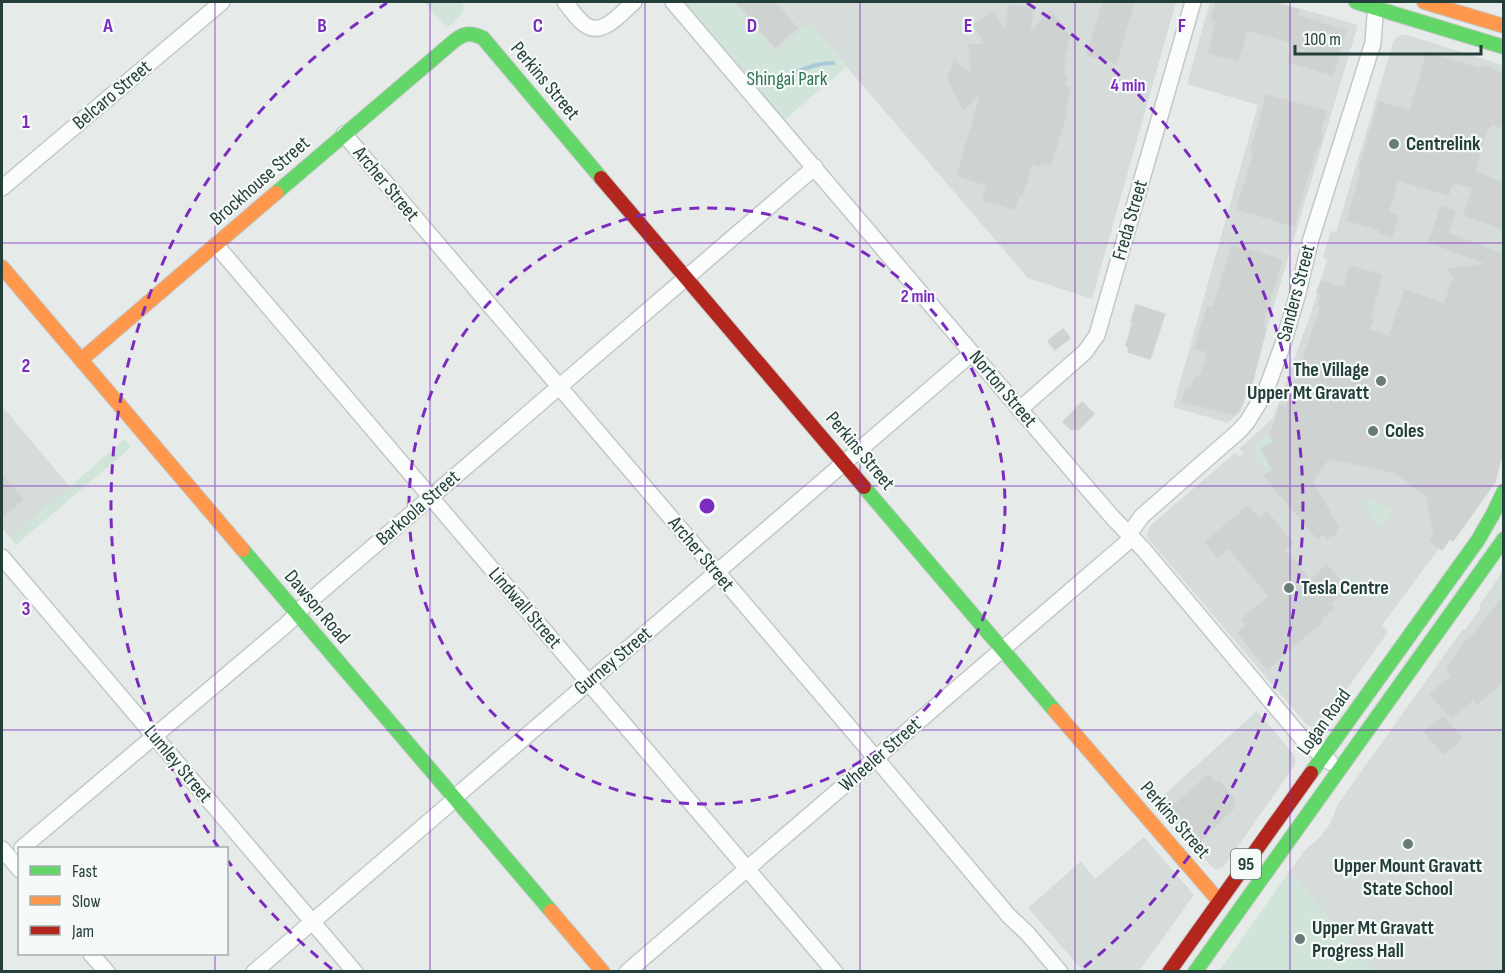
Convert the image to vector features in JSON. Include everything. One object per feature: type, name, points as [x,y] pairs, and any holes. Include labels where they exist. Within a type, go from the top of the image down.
[{"type":"main road","points":[[1356,2],[1376,4],[1503,47]]},
{"type":"main road","points":[[1424,2],[1503,26]]},
{"type":"main road","name":"Brockhouse Street","points":[[81,360],[344,134],[466,33]]},
{"type":"main road","name":"Perkins Street","points":[[466,33],[475,33],[483,38],[1002,650],[1220,901]]},
{"type":"main road","name":"Dawson Road","points":[[2,267],[603,972]]},
{"type":"main road","name":"Logan Road","points":[[1169,972],[1478,540],[1503,491]]},
{"type":"main road","name":"Logan Road","points":[[1195,972],[1503,539]]},
{"type":"street","name":"Belcaro Street","points":[[2,188],[204,7],[222,2]]},
{"type":"street","points":[[565,2],[585,26],[593,29],[601,28],[609,23],[634,2]]},
{"type":"street","name":"Norton Street","points":[[673,2],[1306,743],[1340,769]]},
{"type":"street","name":"Freda Street","points":[[1020,409],[1085,352],[1097,335],[1193,2]]},
{"type":"street","name":"Sanders Street","points":[[1131,536],[1142,516],[1239,431],[1265,393],[1283,344],[1310,242],[1373,43],[1376,4]]},
{"type":"street","name":"Archer Street","points":[[344,134],[1008,915],[1028,934],[1060,972]]},
{"type":"street","name":"Barkoola Street","points":[[23,847],[298,614],[304,606],[815,167]]},
{"type":"street","name":"Lindwall Street","points":[[216,244],[836,972]]},
{"type":"street","name":"Gurney Street","points":[[254,972],[972,353]]},
{"type":"street","name":"Wheeler Street","points":[[627,972],[1002,650],[1131,536]]},
{"type":"street","name":"Lumley Street","points":[[2,557],[355,972]]},
{"type":"street","points":[[93,955],[107,972]]},
{"type":"shaded area","points":[[734,2],[1176,2],[1092,299],[1028,278],[810,24],[776,52]]},
{"type":"shaded area","points":[[1210,2],[1276,2],[1358,25],[1253,375],[1241,411],[1228,423],[1173,407],[1258,105],[1187,84]]},
{"type":"shaded area","points":[[1401,35],[1503,65],[1503,441],[1490,480],[1382,625],[1388,632],[1322,724],[1315,727],[1305,723],[1147,536],[1151,525],[1235,453],[1241,455],[1243,453],[1239,449],[1273,418],[1311,313],[1327,260],[1323,257],[1331,231],[1336,232],[1393,43]]},
{"type":"shaded area","points":[[2,406],[70,487],[10,538],[2,528]]},
{"type":"shaded area","name":"Upper Mount Gravatt State School","points":[[1503,571],[1503,971],[1375,971],[1289,872],[1304,851],[1320,837],[1330,824],[1338,804],[1463,629],[1465,630],[1481,608],[1479,606]]},
{"type":"shaded area","points":[[1257,711],[1295,756],[1295,765],[1224,866],[1218,870],[1213,868],[1155,803]]},
{"type":"shaded area","points":[[1144,837],[1194,895],[1139,971],[1083,971],[1028,908],[1081,861],[1095,879]]},
{"type":"green space","points":[[424,2],[461,2],[464,5],[462,14],[447,28]]},
{"type":"green space","name":"Shingai Park","points":[[682,2],[734,2],[776,52],[809,23],[846,67],[783,121]]},
{"type":"green space","points":[[1270,436],[1274,442],[1275,469],[1261,465],[1255,455],[1258,443]]},
{"type":"green space","points":[[125,439],[131,447],[16,545],[10,538]]},
{"type":"green space","points":[[1362,499],[1382,503],[1393,512],[1379,529]]},
{"type":"green space","points":[[1289,872],[1375,971],[1219,971]]},
{"type":"building","points":[[736,2],[775,2],[797,28],[775,47]]},
{"type":"building","points":[[1103,2],[1134,2],[1116,63],[1087,55]]},
{"type":"building","points":[[1216,2],[1272,2],[1299,10],[1297,16],[1346,30],[1333,75],[1288,62],[1293,43],[1247,30],[1238,61],[1208,53],[1217,21],[1211,20]]},
{"type":"building","points":[[1009,5],[1033,8],[1030,34],[1049,12],[1064,25],[1061,28],[1070,37],[1063,60],[1066,60],[1062,75],[1067,76],[1064,86],[1070,88],[1065,110],[1067,111],[1051,165],[1041,162],[1040,166],[1032,163],[1022,196],[1019,195],[1015,209],[983,200],[987,185],[957,176],[982,90],[963,110],[948,79],[954,61],[971,73],[969,45],[985,44],[973,25],[993,12],[1006,31]]},
{"type":"building","points":[[1427,53],[1503,73],[1503,128],[1491,124],[1489,129],[1487,128],[1475,172],[1503,183],[1503,229],[1464,215],[1473,188],[1453,182],[1448,195],[1398,180],[1388,213],[1398,216],[1392,237],[1379,233],[1380,230],[1347,220],[1379,102],[1410,111]]},
{"type":"building","points":[[1266,95],[1326,111],[1321,129],[1322,138],[1306,180],[1294,226],[1237,209],[1254,152],[1251,151]]},
{"type":"building","points":[[1441,206],[1455,211],[1448,233],[1503,254],[1503,450],[1495,482],[1453,541],[1450,538],[1442,550],[1430,541],[1434,535],[1427,496],[1395,473],[1329,458],[1312,482],[1338,526],[1335,534],[1327,538],[1324,534],[1317,538],[1264,476],[1273,470],[1261,449],[1274,442],[1270,435],[1280,405],[1286,407],[1321,306],[1318,305],[1321,293],[1317,292],[1321,281],[1344,288],[1350,266],[1382,275],[1370,317],[1373,318],[1369,330],[1389,336],[1405,290],[1444,304],[1454,277],[1447,269],[1487,264],[1429,242]]},
{"type":"building","points":[[1232,245],[1282,260],[1264,320],[1263,329],[1266,329],[1252,384],[1235,415],[1182,401],[1186,389],[1191,390],[1195,376],[1200,377],[1208,352],[1195,348],[1207,306],[1213,308]]},
{"type":"building","points":[[1136,305],[1165,314],[1150,359],[1128,352],[1129,348],[1126,346]]},
{"type":"building","points":[[1063,329],[1070,338],[1055,350],[1048,341]]},
{"type":"building","points":[[1082,402],[1094,414],[1078,430],[1075,427],[1072,430],[1063,422]]},
{"type":"building","points":[[2,475],[23,499],[2,517]]},
{"type":"building","name":"Tesla Centre","points":[[1248,506],[1259,519],[1267,512],[1293,543],[1284,549],[1310,580],[1327,565],[1347,589],[1330,604],[1334,608],[1321,619],[1323,621],[1267,669],[1238,633],[1247,625],[1242,619],[1269,596],[1228,548],[1217,557],[1205,542]]},
{"type":"building","points":[[1503,597],[1503,682],[1477,704],[1473,700],[1451,718],[1430,694],[1452,676],[1447,669],[1470,635],[1471,638]]},
{"type":"building","points":[[1443,716],[1462,738],[1443,754],[1424,732]]},
{"type":"building","points":[[1208,775],[1216,784],[1219,781],[1235,800],[1231,802],[1235,807],[1200,841],[1189,829],[1184,834],[1173,821],[1178,816],[1171,808]]},
{"type":"waterway","points":[[759,81],[782,77],[816,65],[833,63]]},
{"type":"traffic: fast","points":[[1356,2],[1504,47]]},
{"type":"traffic: fast","points":[[276,193],[454,41],[468,34],[483,38],[601,178]]},
{"type":"traffic: fast","points":[[864,487],[1055,711]]},
{"type":"traffic: fast","points":[[1311,773],[1478,540],[1504,491]]},
{"type":"traffic: fast","points":[[1195,972],[1504,539]]},
{"type":"traffic: fast","points":[[243,550],[551,911]]},
{"type":"traffic: slow","points":[[1424,2],[1504,26]]},
{"type":"traffic: slow","points":[[81,360],[276,193]]},
{"type":"traffic: slow","points":[[2,267],[243,550]]},
{"type":"traffic: slow","points":[[1055,711],[1219,901]]},
{"type":"traffic: slow","points":[[551,911],[603,972]]},
{"type":"traffic: jam","points":[[601,178],[864,487]]},
{"type":"traffic: jam","points":[[1169,972],[1311,773]]},
{"type":"place","name":"Centrelink","points":[[1394,144]]},
{"type":"place","name":"The Village Upper Mt Gravatt","points":[[1381,381]]},
{"type":"place","name":"Coles","points":[[1373,431]]},
{"type":"place","name":"Tesla Centre","points":[[1289,588]]},
{"type":"place","name":"Upper Mount Gravatt State School","points":[[1408,844]]},
{"type":"place","name":"Upper Mt Gravatt Progress Hall","points":[[1300,939]]}]
